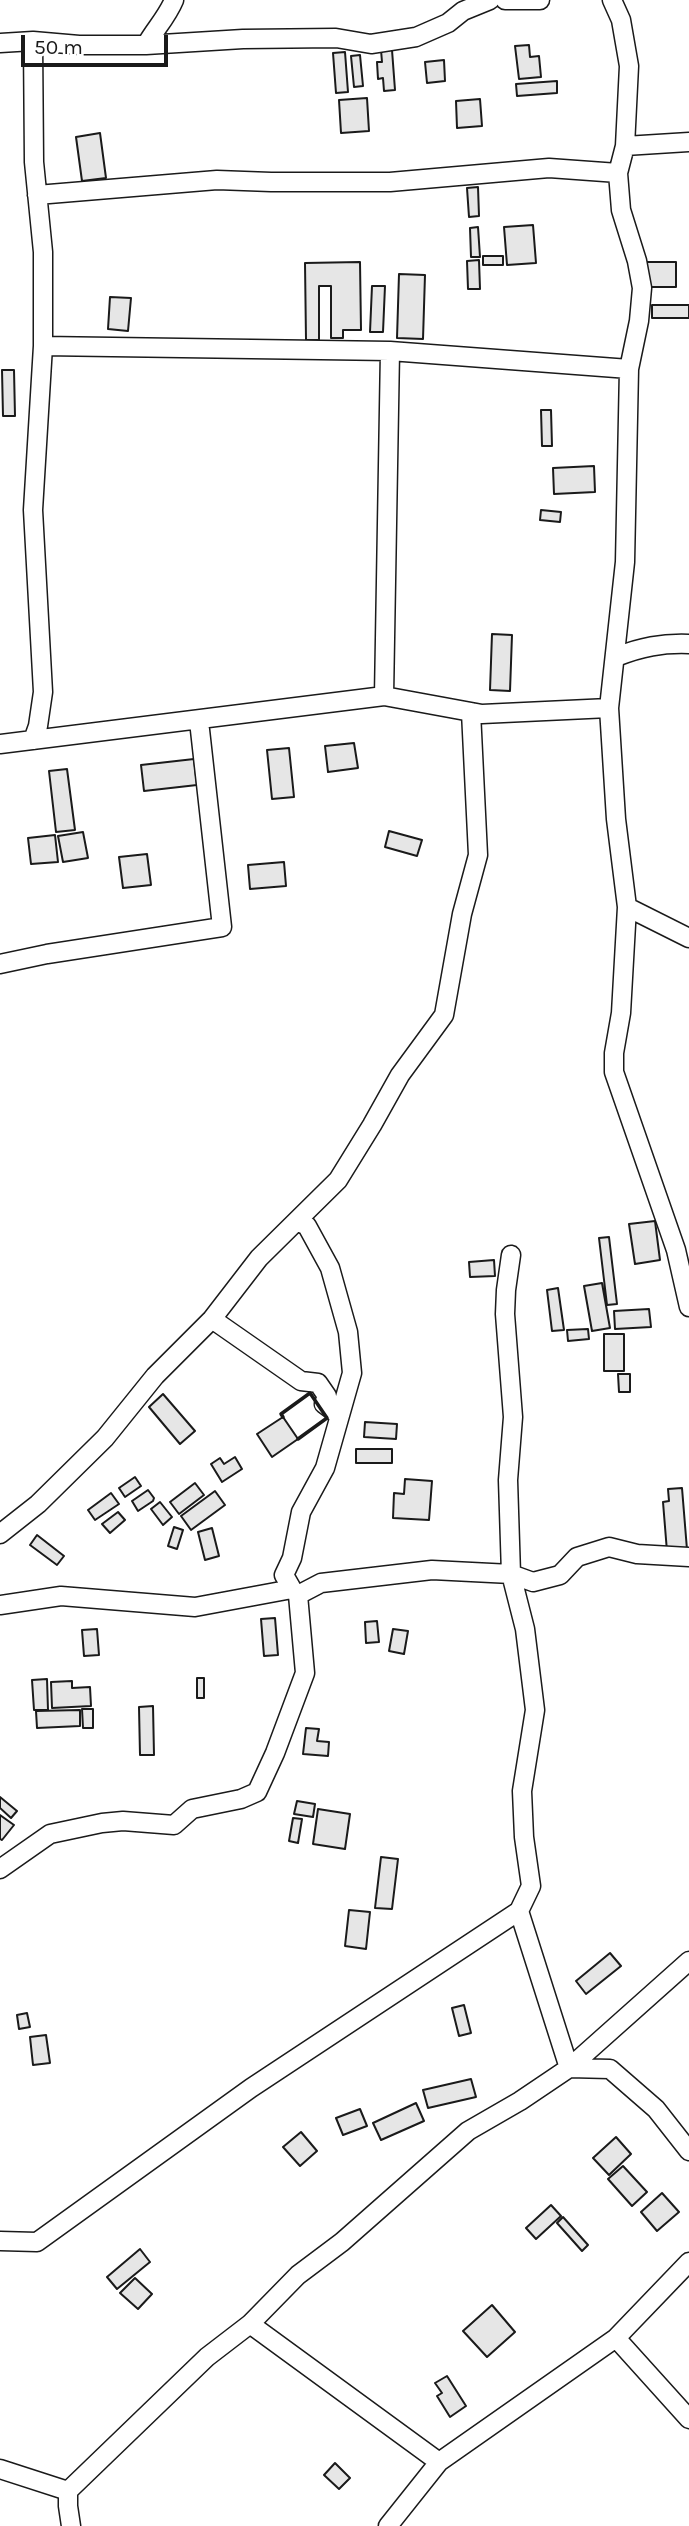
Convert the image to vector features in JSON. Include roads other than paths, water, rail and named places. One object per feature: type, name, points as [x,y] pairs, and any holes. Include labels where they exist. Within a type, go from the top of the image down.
[{"type":"street","points":[[146,45],[174,0]]},
{"type":"street","points":[[0,43],[33,41],[79,46],[146,45],[243,39],[324,38],[371,44],[416,37],[448,23],[463,11],[490,0]]},
{"type":"street","points":[[505,0],[540,0]]},
{"type":"street","points":[[612,0],[621,20],[629,66],[625,146],[618,173],[621,210],[637,261],[642,288],[639,321],[629,369],[625,562],[609,708],[616,819],[627,907],[621,1013],[614,1052],[614,1072],[676,1250],[689,1307]]},
{"type":"street","points":[[33,41],[34,162],[43,252],[43,346],[33,510],[43,692],[33,740]]},
{"type":"street","points":[[625,146],[689,142]]},
{"type":"street","points":[[37,195],[217,180],[271,183],[390,182],[549,168],[618,173]]},
{"type":"street","points":[[43,346],[390,351],[629,369]]},
{"type":"street","points":[[384,696],[390,351]]},
{"type":"street","points":[[616,657],[642,647],[663,643],[689,644]]},
{"type":"street","points":[[0,744],[384,696],[482,714],[609,708]]},
{"type":"street","points":[[0,1534],[38,1504],[105,1438],[155,1376],[212,1319],[259,1258],[338,1180],[400,1075],[444,1015],[462,914],[478,855],[471,712]]},
{"type":"street","points":[[0,964],[47,954],[222,928],[199,720]]},
{"type":"street","points":[[627,907],[689,938]]},
{"type":"street","points":[[0,1869],[50,1834],[123,1821],[174,1825],[192,1809],[241,1799],[257,1792],[275,1753],[304,1674],[295,1592],[284,1575],[292,1558],[301,1512],[325,1468],[352,1373],[348,1332],[330,1268],[307,1226],[297,1221]]},
{"type":"street","points":[[0,2241],[37,2242],[251,2088],[519,1911],[531,1886],[524,1837],[522,1791],[535,1710],[526,1629],[511,1574],[508,1480],[513,1417],[505,1314],[511,1255]]},
{"type":"street","points":[[212,1319],[301,1381],[318,1383],[327,1396],[324,1404],[339,1415]]},
{"type":"street","points":[[0,1605],[61,1596],[195,1607],[295,1592],[321,1583],[432,1570],[511,1574],[533,1583],[560,1575],[577,1557],[609,1547],[637,1554],[689,1557]]},
{"type":"street","points":[[519,1911],[569,2068]]},
{"type":"street","points":[[71,2526],[68,2491],[207,2357],[250,2324],[298,2275],[342,2242],[468,2130],[520,2101],[569,2068],[689,1961]]},
{"type":"street","points":[[569,2068],[610,2069],[656,2109],[689,2151]]},
{"type":"street","points":[[388,2526],[439,2462],[616,2339],[689,2262]]},
{"type":"street","points":[[250,2324],[439,2462]]},
{"type":"street","points":[[616,2339],[689,2419]]},
{"type":"street","points":[[0,2469],[68,2491]]}]
